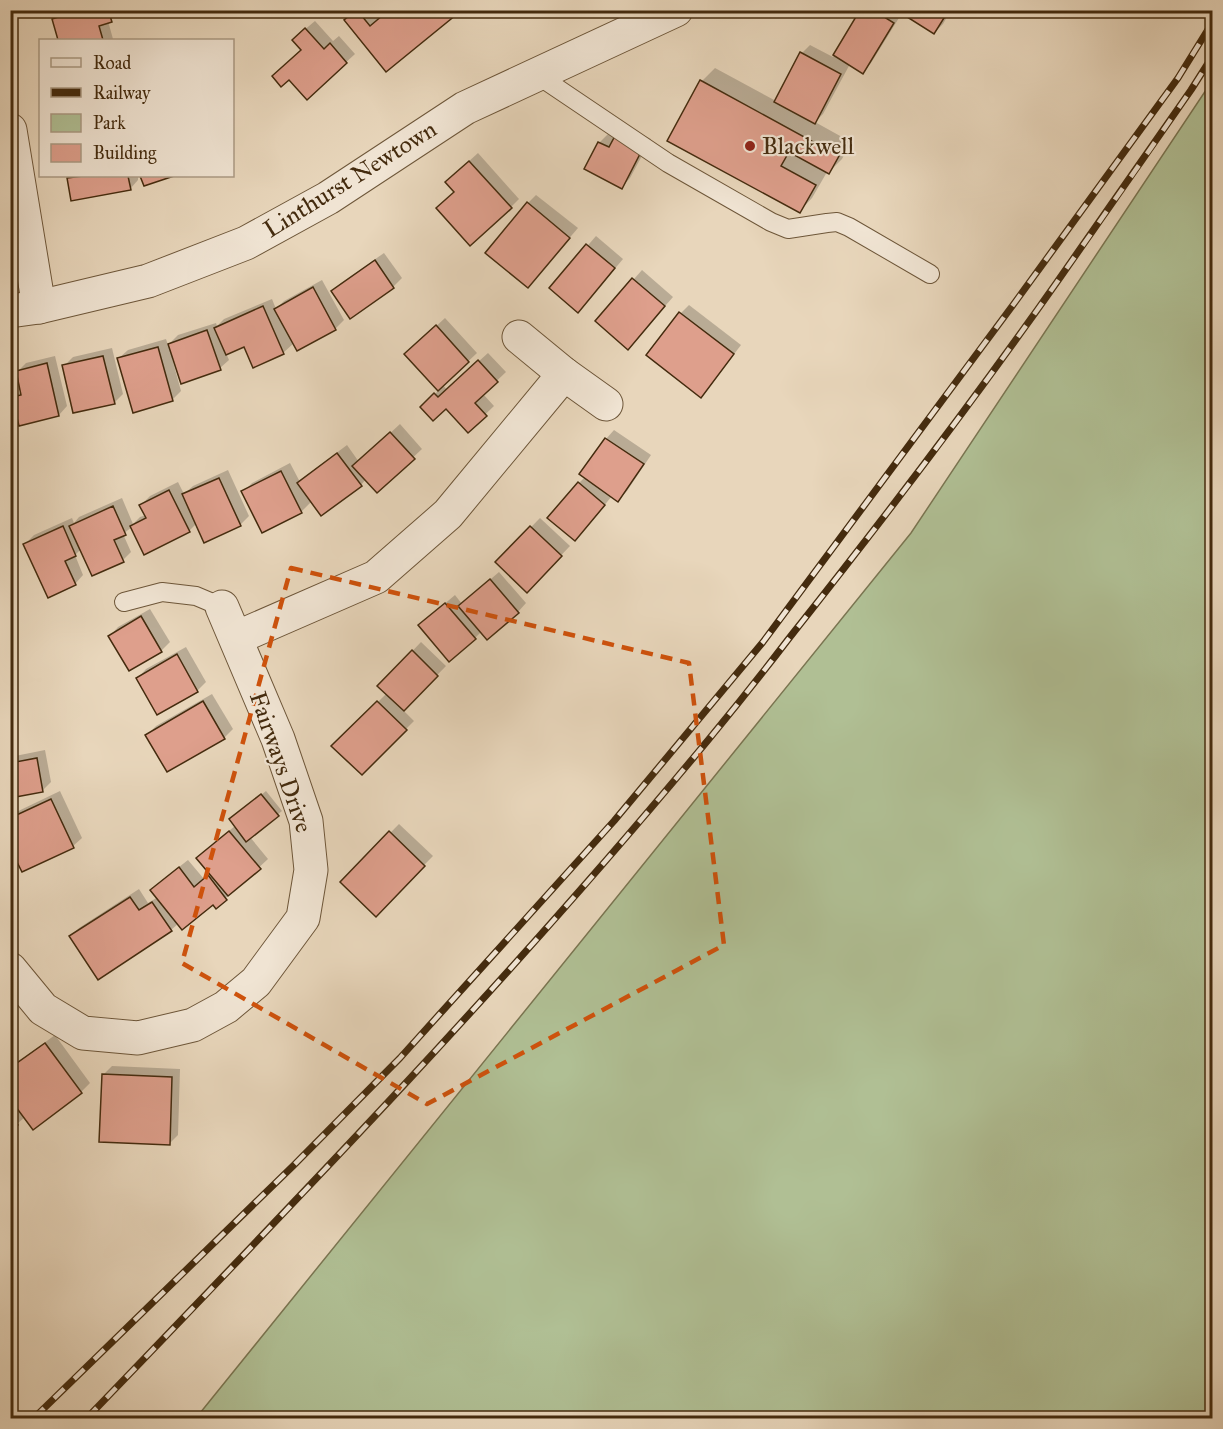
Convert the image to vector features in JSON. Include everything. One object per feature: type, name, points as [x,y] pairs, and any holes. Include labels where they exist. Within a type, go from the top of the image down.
[{"type":"street","name":"Linthurst Newtown","points":[[25,309],[148,281],[246,243],[328,198],[465,108],[676,10]]},
{"type":"street","points":[[10,130],[25,309]]},
{"type":"street","points":[[519,337],[564,374],[606,404]]},
{"type":"street","points":[[236,638],[376,577],[448,514],[564,374]]},
{"type":"street","name":"Fairways Drive","points":[[10,969],[44,1009],[83,1033],[138,1038],[193,1025],[226,1007],[256,982],[303,918],[311,870],[306,821],[278,739],[222,607]]},
{"type":"lane","points":[[536,74],[668,163],[771,222],[788,229],[837,222],[930,274]]},
{"type":"lane","points":[[124,602],[162,592],[196,596],[222,607]]},
{"type":"highlighted area","points":[[291,568],[689,663],[724,945],[427,1104],[182,963]]},
{"type":"green space","points":[[1212,81],[1212,1418],[196,1418],[911,533]]},
{"type":"building","points":[[38,10],[59,10],[40,16]]},
{"type":"building","points":[[81,10],[108,10],[112,22],[99,26],[103,39],[58,39],[52,19]]},
{"type":"building","points":[[357,10],[370,26],[389,10],[462,10],[386,72],[344,20]]},
{"type":"building","points":[[860,10],[873,10],[894,23],[863,74],[833,55]]},
{"type":"building","points":[[896,10],[949,10],[934,34]]},
{"type":"building","points":[[305,28],[324,49],[330,43],[347,63],[307,100],[289,80],[281,87],[272,76],[301,50],[292,40]]},
{"type":"building","points":[[800,52],[841,74],[815,124],[774,102]]},
{"type":"building","name":"Blackwell","points":[[700,80],[839,156],[829,174],[789,152],[781,166],[816,185],[800,213],[667,141]]},
{"type":"building","points":[[616,134],[643,148],[622,189],[584,169],[598,142],[609,147]]},
{"type":"building","points":[[469,161],[512,208],[470,246],[436,208],[454,192],[445,182]]},
{"type":"building","points":[[128,177],[131,190],[71,201],[67,178]]},
{"type":"building","points":[[140,177],[171,177],[144,186]]},
{"type":"building","points":[[527,202],[570,238],[528,288],[485,253]]},
{"type":"building","points":[[586,244],[615,268],[578,313],[549,288]]},
{"type":"building","points":[[375,260],[394,288],[350,319],[331,291]]},
{"type":"building","points":[[632,278],[665,306],[628,350],[595,321]]},
{"type":"building","points":[[313,287],[336,330],[297,351],[274,309]]},
{"type":"building","points":[[263,306],[284,354],[253,368],[244,347],[226,355],[214,328]]},
{"type":"building","points":[[679,312],[734,354],[701,398],[646,355]]},
{"type":"building","points":[[436,325],[469,362],[438,391],[404,354]]},
{"type":"building","points":[[207,330],[221,370],[181,384],[168,344]]},
{"type":"building","points":[[158,347],[173,401],[133,413],[117,358]]},
{"type":"building","points":[[103,356],[115,404],[73,413],[62,365]]},
{"type":"building","points":[[478,360],[498,382],[475,403],[487,416],[468,433],[446,409],[433,421],[420,407],[434,393],[438,397]]},
{"type":"building","points":[[47,363],[59,416],[19,426],[12,397],[21,395],[16,371]]},
{"type":"building","points":[[390,432],[415,459],[377,493],[352,466]]},
{"type":"building","points":[[605,438],[644,464],[618,502],[579,474]]},
{"type":"building","points":[[337,453],[362,486],[321,516],[297,483]]},
{"type":"building","points":[[281,471],[302,513],[262,533],[241,491]]},
{"type":"building","points":[[219,478],[241,526],[204,543],[182,494]]},
{"type":"building","points":[[578,482],[605,505],[575,541],[547,518]]},
{"type":"building","points":[[169,490],[190,532],[144,555],[130,526],[146,518],[139,505]]},
{"type":"building","points":[[113,506],[126,535],[114,540],[124,562],[92,576],[69,526]]},
{"type":"building","points":[[63,526],[76,556],[65,561],[76,585],[48,598],[23,544]]},
{"type":"building","points":[[530,526],[562,556],[527,593],[495,562]]},
{"type":"building","points":[[490,579],[519,613],[487,640],[458,606]]},
{"type":"building","points":[[445,603],[476,639],[449,662],[418,625]]},
{"type":"building","points":[[141,616],[162,652],[129,671],[108,636]]},
{"type":"building","points":[[412,650],[438,676],[404,711],[377,686]]},
{"type":"building","points":[[177,654],[198,692],[157,715],[136,678]]},
{"type":"building","points":[[203,701],[225,739],[167,772],[145,735]]},
{"type":"building","points":[[377,701],[407,730],[362,775],[331,746]]},
{"type":"building","points":[[37,758],[43,792],[10,798],[10,763]]},
{"type":"building","points":[[261,794],[279,816],[246,842],[229,819]]},
{"type":"building","points":[[51,799],[74,848],[22,872],[10,848],[10,818]]},
{"type":"building","points":[[229,831],[261,869],[228,896],[196,858]]},
{"type":"building","points":[[389,831],[425,866],[376,917],[340,882]]},
{"type":"building","points":[[179,867],[194,887],[208,875],[227,900],[216,909],[213,905],[182,930],[150,890]]},
{"type":"building","points":[[130,897],[139,910],[152,902],[172,931],[98,980],[69,936]]},
{"type":"building","points":[[45,1043],[82,1093],[33,1130],[10,1099],[10,1068]]},
{"type":"building","points":[[102,1074],[172,1077],[170,1145],[99,1142]]},
{"type":"building","points":[[10,1116],[18,1125],[10,1132]]},
{"type":"railway","points":[[34,1418],[293,1166],[400,1058],[614,821],[763,642],[1178,78],[1212,23]]},
{"type":"railway","points":[[87,1418],[326,1169],[482,1000],[635,827],[709,739],[859,550],[959,417],[1091,234],[1212,57]]},
{"type":"place","name":"Blackwell","points":[[750,146]]}]
